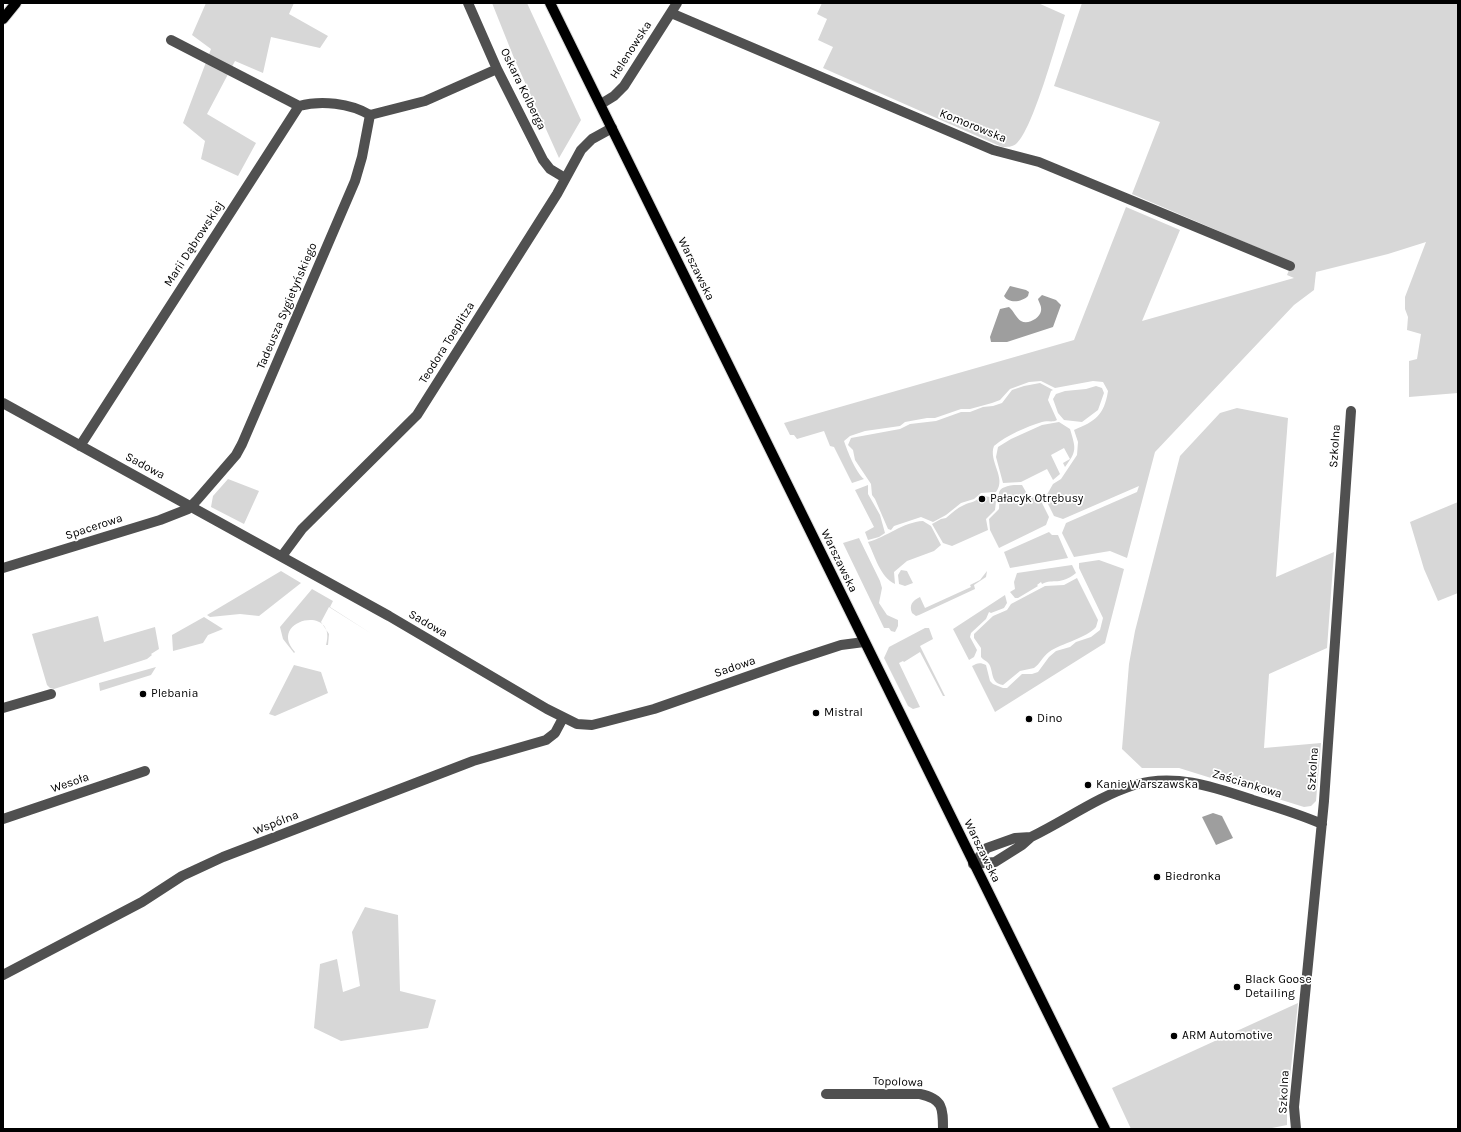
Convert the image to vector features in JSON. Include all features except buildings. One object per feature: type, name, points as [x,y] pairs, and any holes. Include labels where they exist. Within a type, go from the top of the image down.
[{"type":"main road","points":[[3,19],[16,3]]},
{"type":"main road","name":"Warszawska","points":[[550,3],[601,104],[973,864],[1105,1129]]},
{"type":"street","name":"Oskara Kolberga","points":[[468,3],[497,69],[543,160],[550,169],[565,178]]},
{"type":"street","name":"Helenowska","points":[[601,104],[614,96],[624,86],[677,3]]},
{"type":"street","name":"Komorowska","points":[[671,13],[993,150],[1040,162],[1290,266]]},
{"type":"street","points":[[171,40],[299,106],[312,102],[356,107],[370,115],[425,101],[497,69]]},
{"type":"street","name":"Marii Dąbrowskiej","points":[[80,446],[299,106]]},
{"type":"street","name":"Tadeusza Sygietyńskiego","points":[[192,506],[236,456],[242,444],[355,181],[362,157],[370,115]]},
{"type":"street","name":"Teodora Toeplitza","points":[[282,556],[294,538],[308,523],[422,408],[585,146],[592,139],[612,128]]},
{"type":"street","name":"Sadowa","points":[[3,403],[282,556],[389,616],[563,718],[577,724],[592,725],[654,709],[841,645],[864,642]]},
{"type":"street","name":"Szkolna","points":[[1296,1129],[1294,1107],[1322,824],[1351,411]]},
{"type":"street","name":"Spacerowa","points":[[3,568],[160,520],[192,506]]},
{"type":"street","points":[[3,708],[51,694]]},
{"type":"street","name":"Wspólna","points":[[3,975],[142,902],[182,876],[223,856],[473,761],[546,740],[556,733],[563,718]]},
{"type":"street","name":"Wesoła","points":[[3,819],[145,771]]},
{"type":"street","name":"Zaściankowa","points":[[973,864],[995,862],[1022,845],[1031,837],[1109,795],[1134,785],[1169,780],[1183,780],[1212,786],[1322,824]]},
{"type":"street","name":"Zaściankowa","points":[[973,864],[987,848],[1016,838],[1031,837]]},
{"type":"street","name":"Topolowa","points":[[826,1094],[920,1094],[932,1097],[939,1103],[943,1111],[943,1129]]},
{"type":"shaded area","points":[[206,3],[294,3],[289,14],[328,36],[320,48],[271,37],[263,73],[235,61],[207,114],[256,143],[238,176],[201,159],[205,141],[183,123],[211,49],[192,35]]},
{"type":"shaded area","points":[[492,3],[527,3],[581,120],[559,158],[514,58]]},
{"type":"shaded area","points":[[822,3],[1038,3],[1065,15],[1044,84],[1030,121],[1023,135],[1016,144],[1002,147],[823,68],[833,47],[818,40],[827,19],[817,14]]},
{"type":"shaded area","points":[[1082,3],[1458,3],[1458,393],[1409,397],[1409,361],[1417,359],[1421,334],[1407,330],[1408,317],[1405,309],[1405,297],[1426,242],[1388,254],[1316,272],[1314,290],[1294,305],[1155,452],[1127,558],[1110,551],[1074,557],[1062,533],[1066,523],[1137,492],[1139,486],[1063,519],[1054,516],[1045,498],[1053,484],[1061,479],[1077,455],[1078,442],[1074,430],[1088,424],[1093,420],[1101,412],[1104,406],[1108,391],[1103,382],[1093,381],[1055,388],[1041,381],[1029,382],[1010,389],[1000,400],[992,403],[970,409],[961,409],[935,418],[905,422],[900,426],[865,431],[850,436],[844,441],[855,467],[864,479],[852,483],[834,447],[830,446],[824,431],[797,439],[794,435],[790,435],[784,423],[1074,340],[1126,207],[1180,230],[1142,321],[1294,278],[1287,275],[1291,265],[1275,255],[1132,194],[1160,122],[1054,86]]},
{"type":"shaded area","points":[[1010,286],[1026,290],[1029,292],[1028,296],[1019,301],[1006,299],[1004,296]]},
{"type":"shaded area","points":[[1042,295],[1056,300],[1061,305],[1053,327],[1007,342],[991,342],[990,337],[1000,309],[1009,307],[1021,321],[1030,321],[1040,314],[1041,308],[1038,299]]},
{"type":"shaded area","points":[[1040,383],[1053,390],[1051,391],[1048,400],[1057,420],[1044,421],[1023,429],[1005,438],[994,446],[993,458],[999,475],[999,487],[996,492],[981,493],[974,499],[961,503],[946,515],[933,522],[921,517],[894,526],[891,530],[888,529],[872,495],[871,484],[855,460],[853,450],[848,445],[851,438],[900,429],[910,424],[936,421],[961,412],[970,412],[983,407],[993,406],[1002,403],[1012,390]]},
{"type":"shaded area","points":[[1096,386],[1102,388],[1104,393],[1098,410],[1082,422],[1064,420],[1058,413],[1053,399],[1056,394]]},
{"type":"shaded area","points":[[1237,408],[1288,418],[1276,577],[1334,552],[1327,648],[1269,674],[1264,748],[1321,743],[1316,801],[1311,806],[1304,807],[1179,768],[1142,768],[1122,749],[1129,664],[1135,631],[1180,456],[1220,413]]},
{"type":"shaded area","points":[[1059,422],[1070,429],[1074,446],[1072,457],[1065,467],[1063,463],[1070,459],[1064,448],[1051,455],[1060,474],[1053,480],[1047,469],[1021,482],[1003,483],[996,457],[998,447],[1011,439],[1042,425]]},
{"type":"shaded area","points":[[228,479],[259,491],[244,524],[211,507],[213,496]]},
{"type":"shaded area","points":[[868,485],[868,494],[880,515],[885,533],[879,537],[868,540],[865,532],[874,527],[855,490]]},
{"type":"shaded area","points":[[1022,485],[1030,499],[1035,496],[1039,497],[1049,517],[1046,525],[999,548],[990,530],[989,519],[999,509],[1000,490],[1007,486]]},
{"type":"shaded area","points":[[981,496],[991,497],[996,501],[995,510],[986,519],[988,530],[952,546],[943,543],[932,524],[946,518],[959,508]]},
{"type":"shaded area","points":[[1458,502],[1458,593],[1438,601],[1424,569],[1410,522]]},
{"type":"shaded area","points":[[923,521],[931,526],[941,545],[934,551],[907,561],[894,572],[895,584],[885,576],[868,542],[909,524]]},
{"type":"shaded area","points":[[1049,532],[1052,535],[1058,535],[1068,558],[1010,568],[1004,552]]},
{"type":"shaded area","points":[[859,538],[880,581],[882,588],[879,603],[887,615],[898,620],[898,626],[895,632],[891,631],[889,628],[884,628],[843,543]]},
{"type":"shaded area","points":[[1099,560],[1124,569],[1105,643],[995,712],[972,666],[979,663],[986,665],[990,681],[993,684],[1007,688],[1022,674],[1032,674],[1038,672],[1049,657],[1056,651],[1070,647],[1076,642],[1091,637],[1100,630],[1103,618],[1079,568],[1079,563]]},
{"type":"shaded area","points":[[1072,565],[1076,573],[1066,579],[1042,584],[1041,582],[1037,585],[1038,586],[1018,598],[1015,598],[1010,592],[1015,589],[1014,582],[1017,573]]},
{"type":"shaded area","points":[[901,570],[907,571],[913,583],[905,586],[899,584],[898,575]]},
{"type":"shaded area","points":[[281,571],[301,583],[259,616],[240,614],[210,617],[207,615]]},
{"type":"shaded area","points":[[987,571],[986,577],[974,585],[975,589],[919,615],[916,616],[912,613],[911,605],[920,597],[925,608],[971,587],[970,585],[980,580]]},
{"type":"shaded area","points":[[1077,578],[1098,620],[1096,627],[1087,634],[1049,652],[1034,668],[1020,671],[1003,685],[996,682],[993,677],[991,667],[981,657],[981,648],[974,638],[974,634],[993,616],[1007,610],[1011,604],[1045,586],[1064,585]]},
{"type":"shaded area","points":[[312,589],[333,601],[330,607],[372,634],[329,607],[321,622],[329,634],[328,645],[326,645],[327,632],[322,624],[314,620],[304,621],[295,625],[289,632],[288,641],[295,652],[294,653],[283,639],[280,627]]},
{"type":"shaded area","points":[[1005,595],[1007,603],[1004,608],[991,613],[989,612],[986,619],[971,633],[970,637],[977,650],[974,657],[969,660],[953,629]]},
{"type":"shaded area","points":[[98,616],[104,642],[155,627],[159,649],[151,654],[152,655],[147,659],[54,689],[50,688],[47,685],[32,634]]},
{"type":"shaded area","points":[[204,617],[223,629],[208,635],[203,643],[173,651],[172,635]]},
{"type":"shaded area","points":[[925,628],[929,628],[933,639],[920,646],[945,696],[943,696],[920,652],[904,662],[899,663],[920,707],[913,709],[908,706],[884,658],[889,647]]},
{"type":"shaded area","points":[[294,665],[321,672],[328,693],[275,716],[269,714]]},
{"type":"shaded area","points":[[156,667],[151,675],[100,691],[99,683]]},
{"type":"shaded area","points":[[1213,813],[1222,816],[1233,838],[1216,845],[1202,817]]},
{"type":"shaded area","points":[[365,907],[398,915],[400,991],[436,1000],[428,1028],[341,1041],[314,1028],[320,964],[337,959],[343,992],[360,986],[352,932]]},
{"type":"shaded area","points":[[1298,1003],[1287,1105],[1287,1125],[1267,1129],[1131,1129],[1112,1088]]},
{"type":"place","name":"Pałacyk Otrębusy","points":[[982,499]]},
{"type":"place","name":"Plebania","points":[[143,694]]},
{"type":"place","name":"Mistral","points":[[816,713]]},
{"type":"place","name":"Dino","points":[[1029,719]]},
{"type":"place","name":"Kanie Warszawska","points":[[1088,785]]},
{"type":"place","name":"Biedronka","points":[[1157,877]]},
{"type":"place","name":"Black Goose Detailing","points":[[1237,987]]},
{"type":"place","name":"ARM Automotive","points":[[1174,1036]]}]
